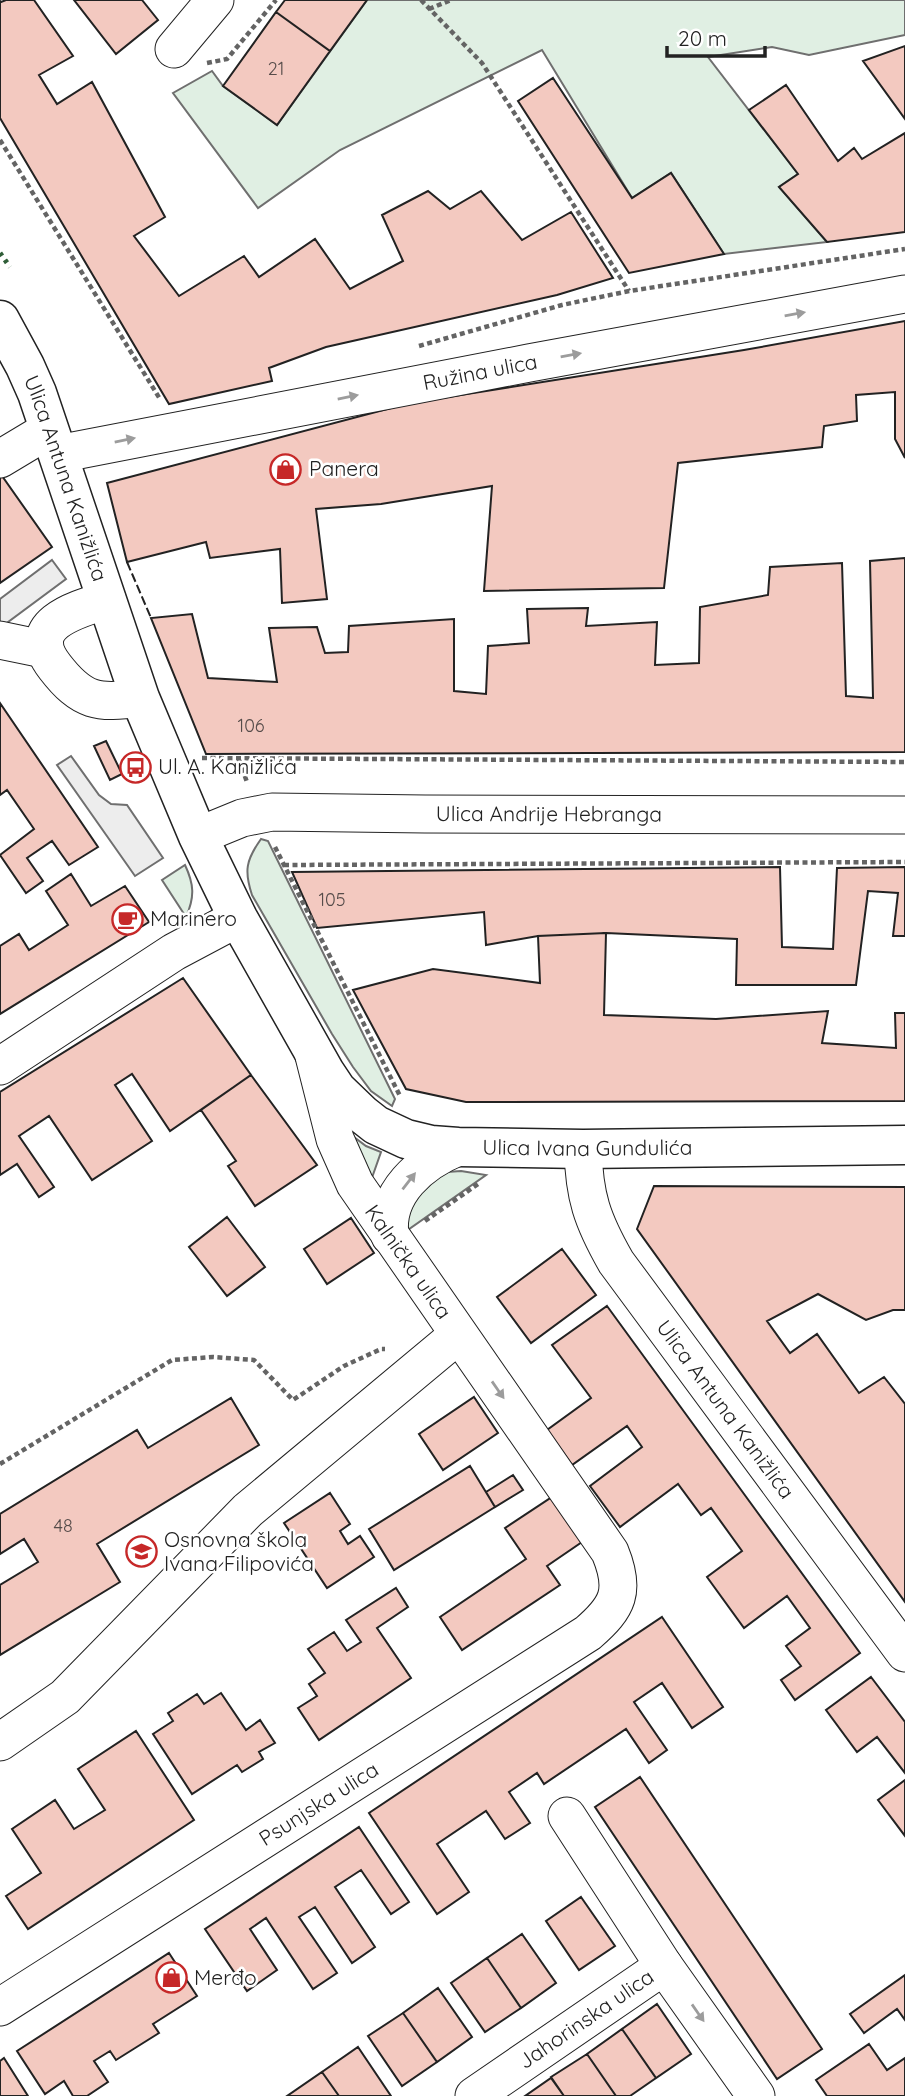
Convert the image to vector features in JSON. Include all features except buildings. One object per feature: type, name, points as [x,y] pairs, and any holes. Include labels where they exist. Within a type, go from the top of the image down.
[{"type":"main road","name":"Ulica Antuna Kanižlića","points":[[0,320],[25,366],[107,600]]},
{"type":"main road","name":"Kalnička ulica","points":[[107,600],[140,698],[198,836],[238,918],[312,1048]]},
{"type":"main road","name":"Ulica Ivana Gundulića","points":[[312,1048],[337,1090],[348,1102],[376,1125],[418,1143],[458,1147],[583,1149],[905,1145]]},
{"type":"street","points":[[174,49],[215,0]]},
{"type":"street","name":"Ružina ulica","points":[[0,458],[35,438],[54,444],[529,363],[905,294]]},
{"type":"street","points":[[107,600],[74,610],[60,620],[48,630],[43,639],[43,649],[61,676],[86,697],[118,701],[140,698]]},
{"type":"street","points":[[0,640],[43,649]]},
{"type":"street","name":"Ulica Andrije Hebranga","points":[[198,836],[232,822],[272,812],[905,815]]},
{"type":"street","points":[[0,1066],[174,953],[238,918]]},
{"type":"street","name":"Kalnička ulica","points":[[312,1048],[324,1101],[345,1166],[392,1240],[610,1552],[617,1568],[619,1584]]},
{"type":"street","points":[[392,1240],[388,1224],[390,1211],[405,1185],[429,1161],[458,1147]]},
{"type":"street","name":"Ulica Antuna Kanižlića","points":[[583,1149],[584,1181],[592,1213],[616,1262],[905,1653]]},
{"type":"street","points":[[0,1742],[65,1697],[248,1510],[458,1335]]},
{"type":"street","name":"Psunjska ulica","points":[[0,2007],[588,1633],[614,1607],[619,1584]]},
{"type":"street","name":"Jahorinska ulica","points":[[567,1816],[664,1966],[756,2096]]},
{"type":"street","name":"Jahorinska ulica","points":[[474,2096],[664,1966]]},
{"type":"path","points":[[174,49],[196,65],[227,60],[276,0]]},
{"type":"path","points":[[421,0],[482,63],[629,291]]},
{"type":"path","points":[[429,9],[451,0]]},
{"type":"path","points":[[0,140],[160,400]]},
{"type":"path","points":[[406,349],[562,305],[629,291],[905,249]]},
{"type":"path","points":[[404,1101],[258,814],[239,760],[905,762]]},
{"type":"path","points":[[284,865],[905,862]]},
{"type":"path","points":[[392,1240],[481,1182]]},
{"type":"path","points":[[0,1464],[172,1360],[213,1357],[254,1360],[293,1400],[344,1366],[381,1349],[431,1358]]},
{"type":"green space","points":[[367,0],[905,0],[905,35],[809,55],[772,47],[708,57],[798,174],[779,187],[827,242],[724,254],[671,173],[632,198],[542,50],[340,150],[258,208],[173,93],[212,71],[223,86],[277,125]]},
{"type":"green space","points":[[261,839],[268,841],[395,1099],[392,1106],[371,1091],[353,1067],[252,895],[248,866]]},
{"type":"green space","points":[[185,865],[192,891],[186,917],[162,880]]},
{"type":"green space","points":[[350,1134],[366,1146],[381,1152],[368,1189]]},
{"type":"green space","points":[[447,1172],[486,1175],[402,1234],[414,1191]]},
{"type":"shaded area","points":[[52,560],[66,579],[0,628],[0,599]]},
{"type":"shaded area","points":[[71,756],[99,795],[111,804],[127,805],[163,858],[135,876],[57,765]]},
{"type":"hedge","points":[[0,253],[10,267]]},
{"type":"fence","points":[[127,562],[151,618]]},
{"type":"place","name":"Panera","points":[[286,469]]},
{"type":"place","name":"Ul. A. Kanižlića","points":[[135,767]]},
{"type":"place","name":"Marinero","points":[[127,919]]},
{"type":"place","name":"Osnovna škola Ivana Filipovića","points":[[141,1552]]},
{"type":"place","name":"Merđo","points":[[171,1978]]}]
